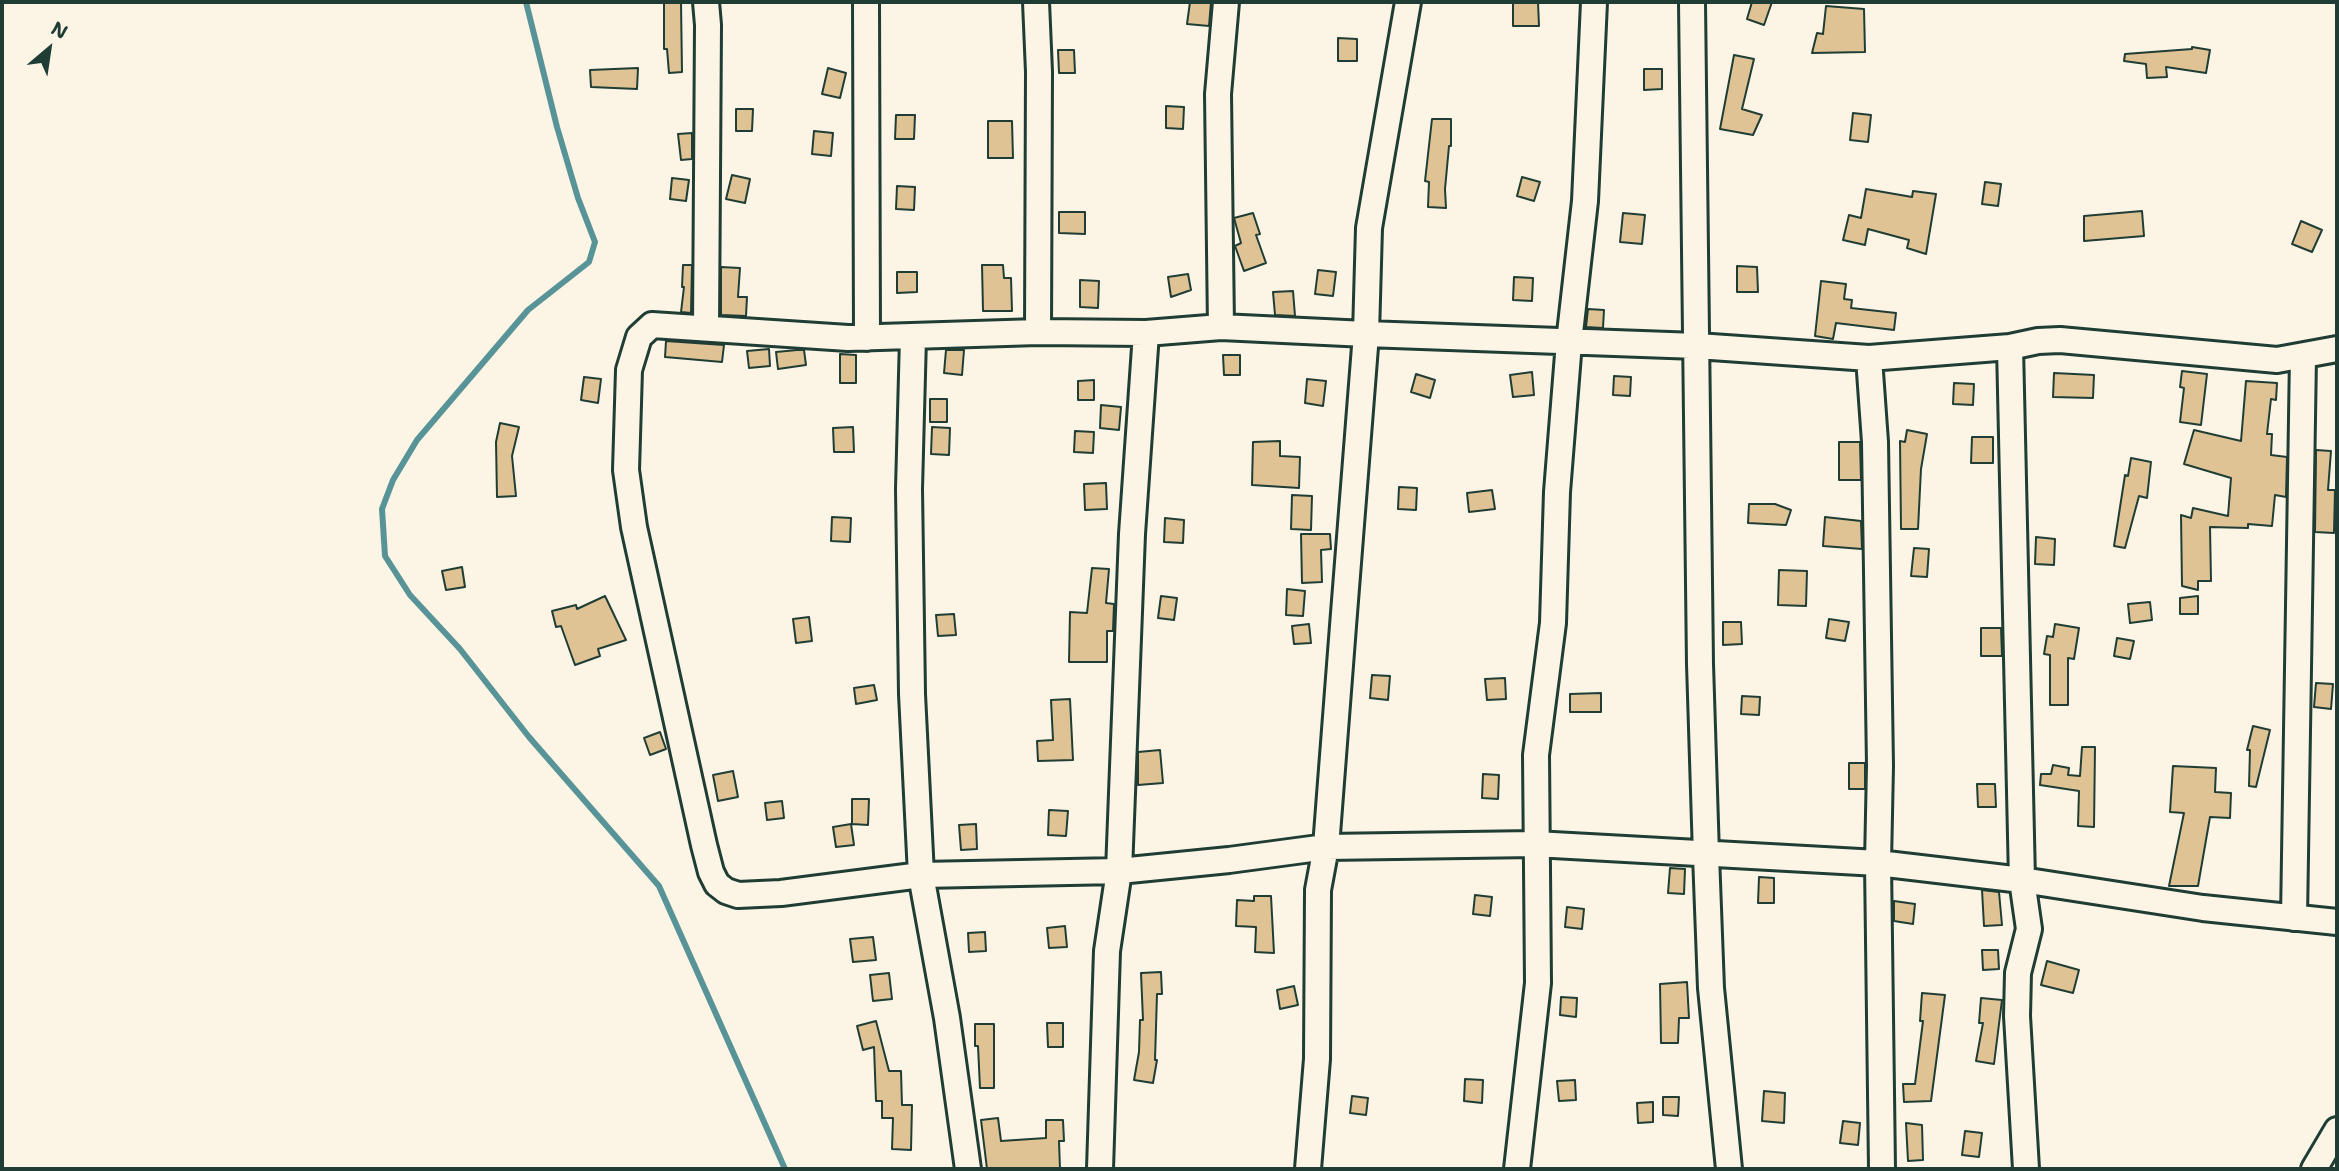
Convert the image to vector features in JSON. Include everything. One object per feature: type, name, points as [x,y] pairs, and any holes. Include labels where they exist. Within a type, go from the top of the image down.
[{"type":"street","points":[[706,2],[706,327]]},
{"type":"street","points":[[866,2],[867,338]]},
{"type":"street","points":[[1036,2],[1039,72],[1038,332]]},
{"type":"street","points":[[1222,327],[1218,94],[1226,2]]},
{"type":"street","points":[[1308,1169],[1317,1059],[1318,890],[1326,847],[1366,334],[1369,228],[1408,2]]},
{"type":"street","points":[[1517,1169],[1538,983],[1536,755],[1553,623],[1557,492],[1569,342],[1585,201],[1594,2]]},
{"type":"street","points":[[1692,2],[1700,664],[1706,855],[1711,988],[1729,1169]]},
{"type":"street","points":[[2337,349],[2277,360],[2060,340],[2038,341],[2010,348],[1869,358],[1697,346],[1222,327],[1146,332],[1038,332],[867,338],[652,325],[644,329],[639,337],[629,370],[626,470],[634,527],[711,873],[717,884],[738,895],[781,893],[920,875],[1119,871],[1326,847],[1535,844],[1878,863],[2022,880],[2203,908],[2337,922]]},
{"type":"street","points":[[1100,1169],[1107,951],[1119,871],[1132,534],[1146,332]]},
{"type":"street","points":[[913,337],[909,489],[912,694],[920,875],[947,1017],[968,1169]]},
{"type":"street","points":[[2010,348],[2022,880],[2029,929],[2018,973],[2017,1016],[2026,1169]]},
{"type":"street","points":[[2294,918],[2303,356]]},
{"type":"street","points":[[1869,358],[1875,442],[1882,1169]]},
{"type":"street","points":[[2314,1169],[2337,1130]]},
{"type":"building","points":[[664,2],[681,2],[682,72],[669,73],[667,49],[664,49]]},
{"type":"building","points":[[1190,2],[1211,2],[1209,26],[1187,24]]},
{"type":"building","points":[[1513,2],[1538,2],[1539,26],[1513,26]]},
{"type":"building","points":[[1752,2],[1772,2],[1764,25],[1747,19]]},
{"type":"building","points":[[1826,6],[1864,9],[1865,52],[1812,53],[1817,33],[1823,34]]},
{"type":"building","points":[[1338,38],[1357,39],[1357,61],[1338,61]]},
{"type":"building","points":[[2192,47],[2210,50],[2206,73],[2166,67],[2167,77],[2147,78],[2146,64],[2124,61],[2125,54]]},
{"type":"building","points":[[1058,50],[1074,50],[1075,73],[1059,73]]},
{"type":"building","points":[[1734,55],[1754,59],[1742,109],[1762,115],[1753,135],[1720,129]]},
{"type":"building","points":[[638,68],[637,89],[591,87],[590,70]]},
{"type":"building","points":[[828,68],[846,73],[840,98],[822,94]]},
{"type":"building","points":[[1644,69],[1662,69],[1662,89],[1644,90]]},
{"type":"building","points":[[1166,106],[1184,107],[1183,129],[1166,128]]},
{"type":"building","points":[[736,109],[753,109],[752,131],[736,131]]},
{"type":"building","points":[[1853,113],[1871,115],[1868,142],[1850,140]]},
{"type":"building","points":[[896,115],[915,115],[914,139],[895,139]]},
{"type":"building","points":[[1432,119],[1451,119],[1446,208],[1428,207],[1429,182],[1425,181]]},
{"type":"building","points":[[988,121],[1012,121],[1013,158],[988,158]]},
{"type":"building","points":[[814,131],[833,133],[831,156],[812,154]]},
{"type":"building","points":[[692,133],[692,159],[681,160],[678,134]]},
{"type":"building","points":[[732,175],[750,179],[745,203],[726,199]]},
{"type":"building","points":[[1522,177],[1540,182],[1534,201],[1517,196]]},
{"type":"building","points":[[672,178],[689,180],[686,201],[670,199]]},
{"type":"building","points":[[1985,182],[2001,184],[1998,206],[1982,204]]},
{"type":"building","points":[[897,186],[915,187],[914,210],[896,209]]},
{"type":"building","points":[[1866,189],[1912,197],[1913,191],[1936,194],[1926,254],[1907,248],[1909,240],[1868,229],[1865,245],[1843,240],[1849,215],[1861,218]]},
{"type":"building","points":[[2142,211],[2144,236],[2084,241],[2084,216]]},
{"type":"building","points":[[1059,212],[1085,212],[1085,234],[1059,233]]},
{"type":"building","points":[[1253,213],[1260,234],[1256,235],[1266,263],[1244,271],[1235,246],[1241,243],[1234,218]]},
{"type":"building","points":[[1623,213],[1645,215],[1642,244],[1620,242]]},
{"type":"building","points":[[2301,221],[2322,230],[2312,252],[2292,244]]},
{"type":"building","points":[[683,265],[692,265],[691,313],[681,312]]},
{"type":"building","points":[[982,265],[1003,265],[1004,278],[1011,278],[1012,311],[983,311]]},
{"type":"building","points":[[1737,266],[1757,267],[1758,292],[1737,292]]},
{"type":"building","points":[[721,267],[740,268],[738,297],[747,297],[746,316],[721,315]]},
{"type":"building","points":[[1318,270],[1336,272],[1333,296],[1315,294]]},
{"type":"building","points":[[897,272],[917,272],[917,292],[897,293]]},
{"type":"building","points":[[1188,274],[1191,290],[1171,297],[1168,277]]},
{"type":"building","points":[[1514,277],[1533,278],[1532,301],[1513,300]]},
{"type":"building","points":[[1080,280],[1099,281],[1098,308],[1080,307]]},
{"type":"building","points":[[1821,281],[1846,284],[1844,299],[1852,300],[1851,308],[1896,313],[1894,330],[1836,323],[1833,339],[1815,336]]},
{"type":"building","points":[[1293,291],[1295,316],[1275,315],[1273,292]]},
{"type":"building","points":[[1588,309],[1604,310],[1603,328],[1586,327]]},
{"type":"building","points":[[666,341],[724,345],[722,362],[665,357]]},
{"type":"building","points":[[769,349],[770,366],[749,368],[747,351]]},
{"type":"building","points":[[804,350],[806,365],[778,369],[776,352]]},
{"type":"building","points":[[946,350],[964,350],[962,375],[944,373]]},
{"type":"building","points":[[840,354],[856,355],[856,383],[840,383]]},
{"type":"building","points":[[1223,355],[1240,355],[1240,375],[1224,375]]},
{"type":"building","points":[[2182,371],[2207,374],[2201,425],[2180,422],[2184,388],[2180,387]]},
{"type":"building","points":[[1532,372],[1534,395],[1513,397],[1510,375]]},
{"type":"building","points":[[2054,373],[2094,375],[2093,398],[2053,397]]},
{"type":"building","points":[[1416,374],[1435,380],[1430,398],[1411,392]]},
{"type":"building","points":[[1614,376],[1631,377],[1630,396],[1613,395]]},
{"type":"building","points":[[584,377],[601,379],[598,403],[581,400]]},
{"type":"building","points":[[1307,379],[1326,381],[1323,406],[1305,403]]},
{"type":"building","points":[[1094,380],[1094,400],[1078,400],[1078,381]]},
{"type":"building","points":[[2246,381],[2277,383],[2276,400],[2271,399],[2267,434],[2272,434],[2271,455],[2287,457],[2286,497],[2275,495],[2272,526],[2248,524],[2248,528],[2210,527],[2211,581],[2198,581],[2198,590],[2182,586],[2181,515],[2191,518],[2193,508],[2228,516],[2231,478],[2184,464],[2194,430],[2241,441]]},
{"type":"building","points":[[1954,383],[1974,384],[1973,405],[1953,404]]},
{"type":"building","points":[[930,399],[947,399],[947,422],[930,422]]},
{"type":"building","points":[[1101,405],[1121,407],[1119,430],[1100,428]]},
{"type":"building","points":[[500,423],[519,427],[512,456],[516,496],[497,497],[496,442]]},
{"type":"building","points":[[853,427],[854,452],[834,452],[833,428]]},
{"type":"building","points":[[932,427],[950,428],[949,455],[931,454]]},
{"type":"building","points":[[1907,430],[1927,434],[1921,469],[1918,529],[1901,529],[1900,441],[1905,442]]},
{"type":"building","points":[[1075,431],[1094,432],[1093,453],[1074,452]]},
{"type":"building","points":[[1972,437],[1993,437],[1993,463],[1971,463]]},
{"type":"building","points":[[1280,441],[1280,456],[1300,457],[1299,488],[1252,485],[1253,442]]},
{"type":"building","points":[[1839,442],[1860,442],[1861,480],[1839,480]]},
{"type":"building","points":[[2316,450],[2331,451],[2328,490],[2335,490],[2334,533],[2315,532]]},
{"type":"building","points":[[2131,458],[2151,462],[2147,498],[2139,496],[2125,548],[2114,546],[2125,475],[2128,476]]},
{"type":"building","points":[[1106,483],[1107,509],[1085,510],[1084,484]]},
{"type":"building","points":[[1399,487],[1417,488],[1416,510],[1398,509]]},
{"type":"building","points":[[1492,490],[1495,509],[1469,512],[1467,493]]},
{"type":"building","points":[[1292,495],[1312,496],[1311,530],[1291,529]]},
{"type":"building","points":[[1749,504],[1775,504],[1791,510],[1786,525],[1748,523]]},
{"type":"building","points":[[832,517],[851,518],[850,542],[831,541]]},
{"type":"building","points":[[1825,517],[1861,521],[1862,549],[1823,546]]},
{"type":"building","points":[[1165,518],[1184,520],[1183,543],[1164,542]]},
{"type":"building","points":[[1301,534],[1330,534],[1331,549],[1321,550],[1322,582],[1302,583]]},
{"type":"building","points":[[2036,537],[2055,539],[2054,565],[2035,564]]},
{"type":"building","points":[[1914,548],[1929,549],[1927,577],[1911,576]]},
{"type":"building","points":[[462,567],[465,587],[446,590],[442,571]]},
{"type":"building","points":[[1092,568],[1109,569],[1106,603],[1114,604],[1113,631],[1107,631],[1107,662],[1069,662],[1070,612],[1087,613]]},
{"type":"building","points":[[1779,570],[1807,571],[1806,606],[1778,605]]},
{"type":"building","points":[[1287,589],[1305,591],[1303,616],[1286,615]]},
{"type":"building","points":[[605,596],[626,640],[598,649],[600,656],[575,665],[561,626],[556,627],[552,611],[576,605],[577,609]]},
{"type":"building","points":[[1161,596],[1177,598],[1174,620],[1158,618]]},
{"type":"building","points":[[2198,596],[2198,614],[2180,614],[2180,598]]},
{"type":"building","points":[[2150,602],[2152,620],[2130,623],[2128,604]]},
{"type":"building","points":[[954,614],[956,635],[938,636],[936,615]]},
{"type":"building","points":[[809,617],[812,641],[796,643],[793,619]]},
{"type":"building","points":[[1829,619],[1849,622],[1845,641],[1826,638]]},
{"type":"building","points":[[1723,622],[1741,622],[1742,644],[1723,645]]},
{"type":"building","points":[[1309,624],[1311,643],[1294,644],[1292,626]]},
{"type":"building","points":[[2055,624],[2079,628],[2074,659],[2068,658],[2068,705],[2050,705],[2050,655],[2044,654],[2047,636],[2053,637]]},
{"type":"building","points":[[1981,628],[2001,628],[2002,656],[1981,656]]},
{"type":"building","points":[[2117,638],[2134,641],[2130,659],[2114,656]]},
{"type":"building","points":[[1372,675],[1390,676],[1388,700],[1370,698]]},
{"type":"building","points":[[1505,678],[1506,699],[1487,700],[1485,679]]},
{"type":"building","points":[[2316,683],[2333,684],[2331,709],[2314,707]]},
{"type":"building","points":[[874,685],[877,700],[856,704],[854,688]]},
{"type":"building","points":[[1601,693],[1601,712],[1570,712],[1570,694]]},
{"type":"building","points":[[1742,696],[1760,697],[1759,715],[1741,714]]},
{"type":"building","points":[[1070,699],[1073,760],[1038,761],[1037,741],[1053,740],[1051,700]]},
{"type":"building","points":[[2253,726],[2270,730],[2256,787],[2249,786],[2250,750],[2247,750]]},
{"type":"building","points":[[660,732],[666,749],[650,755],[644,738]]},
{"type":"building","points":[[2082,747],[2095,747],[2094,827],[2078,826],[2079,791],[2040,785],[2041,774],[2051,774],[2053,765],[2069,768],[2068,775],[2080,776]]},
{"type":"building","points":[[1160,750],[1163,783],[1138,785],[1138,752]]},
{"type":"building","points":[[1849,763],[1865,763],[1865,789],[1849,789]]},
{"type":"building","points":[[2173,766],[2216,768],[2215,792],[2231,793],[2230,818],[2210,817],[2198,886],[2169,886],[2184,813],[2170,812]]},
{"type":"building","points":[[733,771],[738,797],[718,801],[713,775]]},
{"type":"building","points":[[1483,774],[1499,775],[1498,799],[1482,798]]},
{"type":"building","points":[[1977,784],[1995,784],[1996,807],[1978,807]]},
{"type":"building","points":[[852,799],[869,799],[868,825],[852,824]]},
{"type":"building","points":[[782,801],[784,818],[767,820],[765,803]]},
{"type":"building","points":[[1049,810],[1068,811],[1066,836],[1048,835]]},
{"type":"building","points":[[851,824],[854,845],[836,847],[833,827]]},
{"type":"building","points":[[976,824],[977,849],[961,850],[959,825]]},
{"type":"building","points":[[1670,868],[1685,869],[1684,894],[1668,893]]},
{"type":"building","points":[[1759,877],[1774,878],[1774,903],[1758,903]]},
{"type":"building","points":[[1982,890],[1999,892],[2002,925],[1984,926]]},
{"type":"building","points":[[1475,895],[1492,897],[1490,916],[1473,914]]},
{"type":"building","points":[[1254,896],[1271,896],[1274,953],[1255,952],[1256,927],[1236,926],[1237,900],[1254,901]]},
{"type":"building","points":[[1894,901],[1915,904],[1913,924],[1894,921]]},
{"type":"building","points":[[1567,907],[1584,909],[1582,929],[1565,927]]},
{"type":"building","points":[[1065,926],[1067,947],[1049,948],[1047,928]]},
{"type":"building","points":[[985,932],[986,951],[969,952],[968,933]]},
{"type":"building","points":[[873,937],[876,960],[853,962],[850,939]]},
{"type":"building","points":[[1982,950],[1998,950],[1999,969],[1983,970]]},
{"type":"building","points":[[2047,961],[2079,970],[2073,993],[2041,985]]},
{"type":"building","points":[[1161,972],[1162,994],[1157,994],[1157,1060],[1153,1083],[1134,1080],[1139,1052],[1140,1020],[1143,1020],[1141,973]]},
{"type":"building","points":[[889,973],[892,999],[873,1001],[870,975]]},
{"type":"building","points":[[1687,982],[1689,1018],[1679,1018],[1678,1043],[1661,1043],[1660,984]]},
{"type":"building","points":[[1294,986],[1298,1005],[1280,1009],[1277,990]]},
{"type":"building","points":[[1922,993],[1945,995],[1931,1101],[1904,1102],[1903,1084],[1915,1084],[1923,1021],[1920,1021]]},
{"type":"building","points":[[1561,997],[1577,998],[1576,1017],[1560,1015]]},
{"type":"building","points":[[1981,998],[2002,1000],[1994,1064],[1976,1061],[1983,1023],[1979,1023]]},
{"type":"building","points":[[876,1021],[889,1071],[901,1071],[902,1105],[912,1105],[911,1150],[892,1149],[893,1118],[882,1118],[882,1101],[876,1101],[874,1047],[863,1050],[857,1026]]},
{"type":"building","points":[[1047,1023],[1063,1023],[1063,1047],[1048,1047]]},
{"type":"building","points":[[975,1024],[994,1024],[994,1088],[980,1088]]},
{"type":"building","points":[[1465,1079],[1483,1080],[1482,1103],[1464,1101]]},
{"type":"building","points":[[1575,1080],[1576,1100],[1559,1101],[1557,1081]]},
{"type":"building","points":[[1764,1091],[1785,1093],[1784,1123],[1762,1121]]},
{"type":"building","points":[[1352,1096],[1368,1098],[1366,1115],[1350,1113]]},
{"type":"building","points":[[1663,1097],[1679,1097],[1678,1116],[1663,1115]]},
{"type":"building","points":[[1653,1102],[1653,1122],[1638,1123],[1637,1103]]},
{"type":"building","points":[[998,1118],[1001,1141],[1046,1138],[1046,1120],[1063,1120],[1064,1141],[1059,1141],[1060,1169],[987,1169],[981,1120]]},
{"type":"building","points":[[1843,1121],[1860,1123],[1858,1145],[1840,1143]]},
{"type":"building","points":[[1906,1123],[1922,1125],[1923,1160],[1908,1161]]},
{"type":"building","points":[[1965,1131],[1982,1133],[1979,1157],[1962,1155]]},
{"type":"waterway","points":[[526,2],[557,127],[578,198],[595,242],[589,262],[528,310],[417,440],[393,480],[382,509],[385,556],[410,595],[460,649],[529,737],[659,886],[785,1169]]}]
